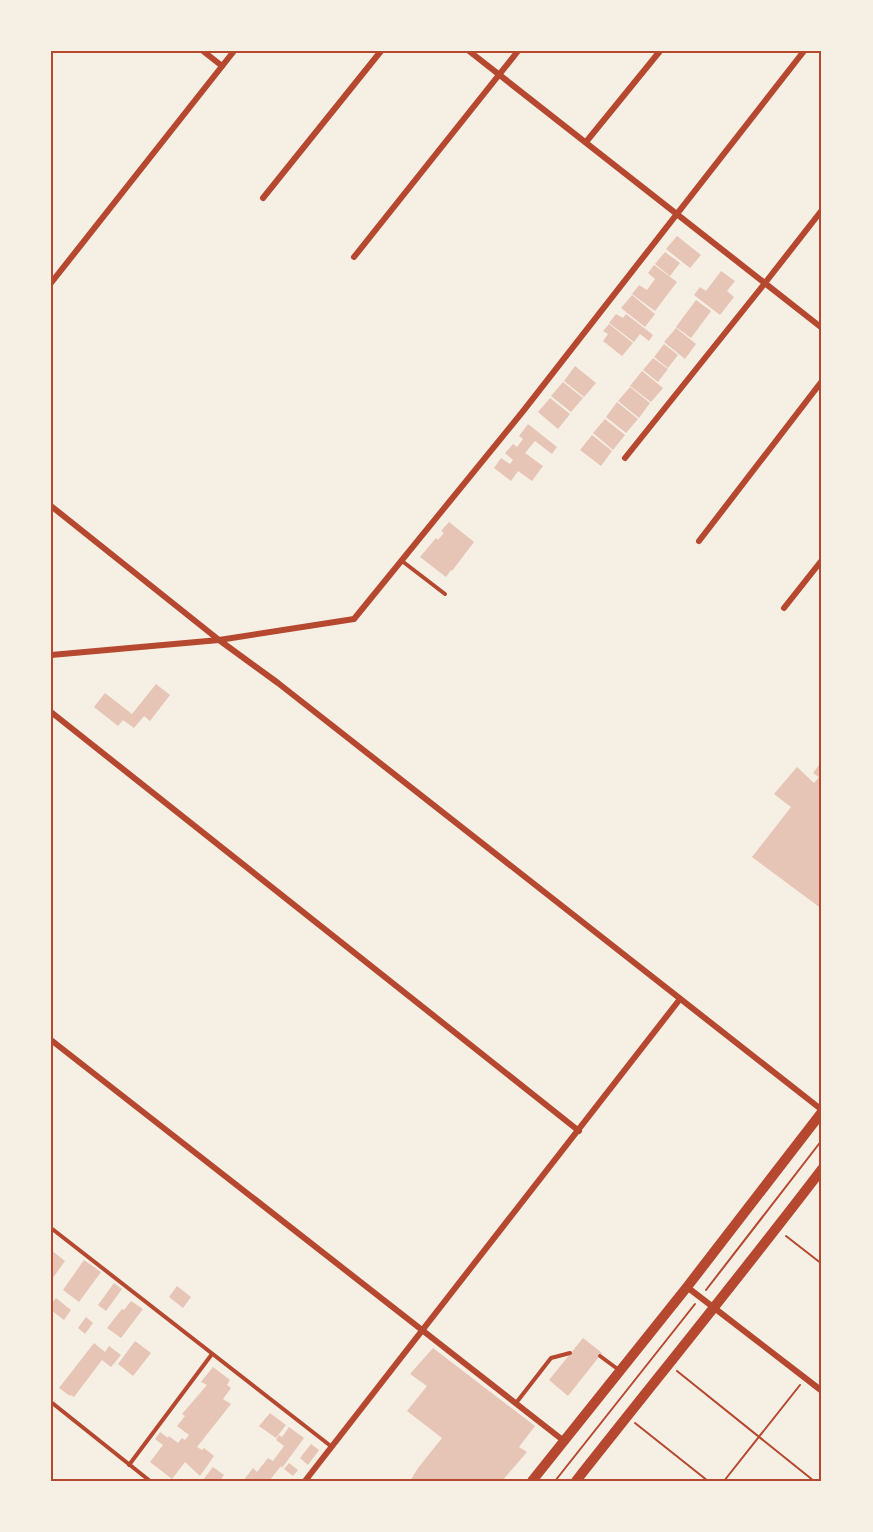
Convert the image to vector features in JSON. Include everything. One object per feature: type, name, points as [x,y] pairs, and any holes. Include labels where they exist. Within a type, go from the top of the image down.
[{"type":"main road","points":[[532,1481],[687,1287],[822,1111]]},
{"type":"main road","points":[[581,1479],[627,1416],[777,1229],[822,1169]]},
{"type":"street","points":[[203,51],[222,66]]},
{"type":"street","points":[[51,283],[234,51]]},
{"type":"street","points":[[263,198],[381,51]]},
{"type":"street","points":[[469,51],[822,328]]},
{"type":"street","points":[[354,257],[518,51]]},
{"type":"street","points":[[586,142],[660,51]]},
{"type":"street","points":[[51,655],[219,640],[354,619],[524,410],[804,51]]},
{"type":"street","points":[[625,458],[822,210]]},
{"type":"street","points":[[699,541],[822,381]]},
{"type":"street","points":[[51,506],[822,1111]]},
{"type":"street","points":[[784,608],[822,560]]},
{"type":"street","points":[[51,712],[579,1131]]},
{"type":"street","points":[[305,1481],[680,999]]},
{"type":"street","points":[[51,1040],[564,1441]]},
{"type":"street","points":[[687,1287],[822,1392]]},
{"type":"lane","points":[[402,560],[445,594]]},
{"type":"lane","points":[[51,1228],[332,1447]]},
{"type":"lane","points":[[516,1403],[551,1358],[570,1353]]},
{"type":"lane","points":[[129,1465],[213,1354]]},
{"type":"lane","points":[[600,1356],[619,1370]]},
{"type":"lane","points":[[51,1402],[150,1481]]},
{"type":"path","points":[[555,1481],[822,1140]]},
{"type":"path","points":[[777,1229],[822,1264]]},
{"type":"path","points":[[668,1364],[814,1481]]},
{"type":"path","points":[[724,1481],[805,1378]]},
{"type":"path","points":[[627,1416],[708,1481]]},
{"type":"building","points":[[677,236],[701,255],[690,268],[666,249]]},
{"type":"building","points":[[665,252],[680,263],[670,276],[655,264]]},
{"type":"building","points":[[654,265],[677,282],[655,311],[632,294],[639,285],[647,290],[655,279],[648,273]]},
{"type":"building","points":[[721,271],[735,281],[727,291],[734,297],[720,315],[694,295],[700,287],[706,291]]},
{"type":"building","points":[[632,295],[655,314],[645,327],[621,308]]},
{"type":"building","points":[[696,300],[711,311],[691,338],[676,327]]},
{"type":"building","points":[[616,314],[623,318],[626,314],[653,335],[649,341],[640,334],[634,342],[609,323]]},
{"type":"building","points":[[609,324],[633,343],[622,356],[603,341],[608,334],[603,331]]},
{"type":"building","points":[[676,328],[696,344],[685,359],[664,342]]},
{"type":"building","points":[[664,344],[678,355],[668,368],[654,357]]},
{"type":"building","points":[[653,358],[668,369],[658,382],[643,370]]},
{"type":"building","points":[[575,366],[596,383],[584,397],[564,381]]},
{"type":"building","points":[[642,371],[663,388],[651,402],[630,386]]},
{"type":"building","points":[[563,382],[583,398],[571,412],[551,396]]},
{"type":"building","points":[[630,387],[650,403],[639,418],[618,401]]},
{"type":"building","points":[[550,398],[570,414],[558,429],[538,412]]},
{"type":"building","points":[[617,402],[638,419],[626,433],[606,417]]},
{"type":"building","points":[[605,419],[625,435],[613,450],[593,433]]},
{"type":"building","points":[[528,424],[557,447],[552,454],[535,441],[525,453],[543,466],[532,481],[518,471],[511,481],[494,468],[501,458],[510,464],[513,460],[505,453],[513,444],[517,447],[523,439],[519,436]]},
{"type":"building","points":[[592,435],[612,451],[601,466],[580,450]]},
{"type":"building","points":[[449,522],[474,542],[446,577],[420,557],[436,538],[438,540],[444,533],[441,531]]},
{"type":"building","points":[[156,684],[170,695],[150,721],[144,716],[134,728],[123,720],[118,726],[94,707],[105,693],[132,714]]},
{"type":"building","points":[[822,761],[822,909],[752,857],[791,807],[774,794],[797,767],[814,783],[819,777],[813,773]]},
{"type":"building","points":[[51,1250],[65,1261],[52,1279],[51,1278]]},
{"type":"building","points":[[84,1260],[101,1272],[79,1302],[63,1290]]},
{"type":"building","points":[[114,1283],[122,1289],[106,1311],[98,1305]]},
{"type":"building","points":[[177,1286],[191,1297],[183,1308],[169,1297]]},
{"type":"building","points":[[56,1298],[71,1310],[64,1320],[51,1310],[51,1304]]},
{"type":"building","points":[[131,1301],[143,1309],[121,1338],[107,1328]]},
{"type":"building","points":[[86,1317],[93,1323],[85,1334],[78,1328]]},
{"type":"building","points":[[583,1338],[602,1353],[568,1396],[549,1380]]},
{"type":"building","points":[[135,1341],[151,1353],[133,1376],[118,1364]]},
{"type":"building","points":[[94,1343],[105,1352],[109,1346],[121,1355],[111,1367],[102,1360],[74,1397],[70,1396],[59,1388]]},
{"type":"building","points":[[433,1348],[535,1426],[519,1447],[527,1452],[502,1481],[410,1481],[442,1438],[407,1411],[427,1386],[410,1374]]},
{"type":"building","points":[[213,1367],[230,1380],[227,1385],[231,1388],[223,1399],[231,1404],[197,1447],[202,1450],[204,1448],[214,1456],[200,1476],[185,1462],[172,1479],[150,1462],[163,1445],[155,1439],[160,1432],[178,1443],[182,1438],[185,1440],[189,1435],[177,1426],[185,1416],[182,1414],[207,1385],[201,1382]]},
{"type":"building","points":[[270,1413],[286,1425],[276,1438],[259,1426]]},
{"type":"building","points":[[289,1427],[304,1438],[282,1468],[281,1466],[269,1481],[243,1481],[253,1468],[257,1472],[268,1458],[273,1461],[284,1446],[276,1440],[279,1435],[282,1437]]},
{"type":"building","points":[[311,1444],[319,1450],[308,1465],[300,1458]]},
{"type":"building","points":[[289,1463],[298,1470],[293,1476],[284,1469]]},
{"type":"building","points":[[213,1467],[224,1475],[220,1481],[202,1481]]}]
